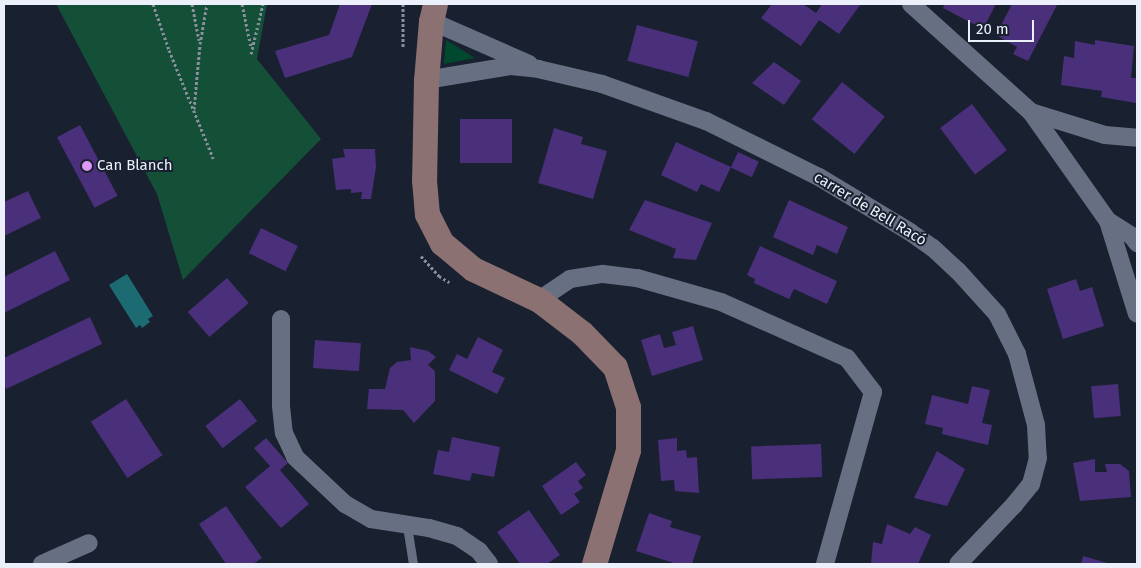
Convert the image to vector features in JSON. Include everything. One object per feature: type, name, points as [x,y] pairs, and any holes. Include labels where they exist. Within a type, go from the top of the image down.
[{"type":"street","points":[[911,4],[1031,112],[1108,221],[1137,314]]},
{"type":"street","points":[[433,12],[426,80],[424,180],[427,214],[442,243],[473,269],[539,300],[582,332],[615,367],[628,406],[628,450],[594,564]]},
{"type":"street","name":"carrer de Bell Racó","points":[[433,12],[538,68]]},
{"type":"street","name":"carrer de Bell Racó","points":[[426,80],[511,66],[538,68],[602,84],[706,121],[820,177],[933,248],[958,272],[996,314],[1017,354],[1036,425],[1038,458],[1030,484],[1020,498],[958,564]]},
{"type":"street","points":[[1031,112],[1105,135],[1137,138]]},
{"type":"street","points":[[1108,221],[1132,236],[1137,243]]},
{"type":"street","points":[[539,300],[570,278],[603,274],[637,278],[721,302],[847,358],[873,392],[825,564]]},
{"type":"street","points":[[281,318],[283,424],[284,433],[295,458],[345,504],[371,519],[429,528],[457,536],[479,551],[489,564]]},
{"type":"street","points":[[42,564],[89,543]]},
{"type":"lane","points":[[407,526],[413,564]]},
{"type":"path","points":[[153,4],[213,158]]},
{"type":"path","points":[[192,4],[200,44]]},
{"type":"path","points":[[194,110],[200,44],[207,4]]},
{"type":"path","points":[[242,4],[251,54]]},
{"type":"path","points":[[251,48],[263,4]]},
{"type":"shaded area","points":[[56,4],[267,4],[257,59],[321,139],[183,280],[157,194]]},
{"type":"shaded area","points":[[446,40],[475,58],[444,64]]},
{"type":"shaded area","points":[[127,274],[153,316],[148,319],[150,322],[142,328],[140,325],[136,328],[109,285]]},
{"type":"building","points":[[340,4],[372,4],[352,57],[285,78],[275,51],[329,35]]},
{"type":"building","points":[[772,4],[803,4],[816,13],[822,4],[860,5],[839,34],[819,20],[801,46],[761,18]]},
{"type":"building","points":[[945,4],[996,4],[983,29],[943,8]]},
{"type":"building","points":[[1012,4],[1057,5],[1028,61],[1013,54],[1017,47],[996,35]]},
{"type":"building","points":[[637,25],[698,41],[688,77],[627,61]]},
{"type":"building","points":[[1095,40],[1134,46],[1131,78],[1137,78],[1136,103],[1101,97],[1102,91],[1061,85],[1064,56],[1074,58],[1075,41],[1095,45]]},
{"type":"building","points":[[774,62],[801,81],[784,105],[752,83]]},
{"type":"building","points":[[842,82],[885,117],[855,154],[812,119]]},
{"type":"building","points":[[972,104],[1007,150],[975,174],[940,128]]},
{"type":"building","points":[[460,119],[512,119],[512,163],[460,163]]},
{"type":"building","name":"Can Blanch","points":[[80,125],[118,196],[95,208],[57,137]]},
{"type":"building","points":[[554,128],[583,137],[581,144],[607,151],[593,199],[538,183]]},
{"type":"building","points":[[676,142],[731,167],[719,192],[701,184],[697,192],[661,175]]},
{"type":"building","points":[[343,149],[375,149],[376,167],[371,199],[361,199],[362,192],[351,193],[351,189],[336,190],[332,159],[345,157]]},
{"type":"building","points":[[738,152],[759,162],[752,177],[731,167]]},
{"type":"building","points":[[28,191],[41,218],[4,236],[4,202]]},
{"type":"building","points":[[645,200],[712,223],[696,260],[673,258],[676,249],[629,230]]},
{"type":"building","points":[[789,200],[848,227],[837,254],[817,245],[813,255],[773,237]]},
{"type":"building","points":[[261,228],[298,246],[286,271],[249,253]]},
{"type":"building","points":[[760,246],[837,281],[827,304],[794,289],[789,299],[754,283],[755,279],[747,275]]},
{"type":"building","points":[[55,251],[70,280],[4,313],[4,277]]},
{"type":"building","points":[[227,278],[249,303],[209,337],[188,312]]},
{"type":"building","points":[[1076,279],[1080,291],[1092,287],[1104,326],[1063,339],[1047,289]]},
{"type":"building","points":[[90,317],[102,344],[6,389],[4,383],[4,358]]},
{"type":"building","points":[[693,326],[703,360],[652,376],[641,340],[660,334],[664,348],[676,345],[672,332]]},
{"type":"building","points":[[478,337],[503,350],[492,372],[505,378],[497,394],[449,370],[457,354],[467,359]]},
{"type":"building","points":[[315,340],[361,343],[359,371],[313,368]]},
{"type":"building","points":[[410,347],[428,351],[436,357],[428,365],[435,371],[435,401],[414,423],[403,410],[367,409],[369,389],[385,389],[390,368],[397,362],[411,360]]},
{"type":"building","points":[[1118,384],[1121,416],[1094,418],[1091,386]]},
{"type":"building","points":[[972,386],[990,390],[982,423],[992,425],[988,445],[942,434],[943,428],[925,424],[932,395],[968,404]]},
{"type":"building","points":[[126,399],[162,455],[127,478],[91,422]]},
{"type":"building","points":[[240,399],[257,421],[223,448],[205,426]]},
{"type":"building","points":[[452,437],[500,447],[494,477],[472,473],[470,481],[433,474],[438,450],[449,452]]},
{"type":"building","points":[[266,438],[288,463],[280,470],[309,504],[281,528],[245,487],[270,466],[254,448]]},
{"type":"building","points":[[677,438],[677,451],[686,450],[687,458],[697,457],[699,493],[675,491],[674,480],[661,481],[658,440]]},
{"type":"building","points":[[821,444],[822,477],[752,479],[751,446]]},
{"type":"building","points":[[937,451],[965,469],[947,506],[914,498]]},
{"type":"building","points":[[1095,459],[1095,472],[1107,472],[1105,464],[1120,464],[1129,471],[1131,497],[1080,501],[1073,463]]},
{"type":"building","points":[[576,462],[586,475],[578,481],[583,488],[574,494],[580,502],[561,515],[542,486]]},
{"type":"building","points":[[226,506],[262,558],[253,564],[226,564],[199,524]]},
{"type":"building","points":[[529,510],[560,555],[547,564],[520,564],[497,532]]},
{"type":"building","points":[[649,513],[672,521],[670,527],[701,536],[692,564],[677,564],[636,551]]},
{"type":"building","points":[[887,524],[910,534],[915,527],[931,535],[918,564],[871,564],[873,542],[882,544]]},
{"type":"building","points":[[1083,556],[1111,564],[1081,564]]},
{"type":"place","name":"Can Blanch","points":[[87,166]]}]
